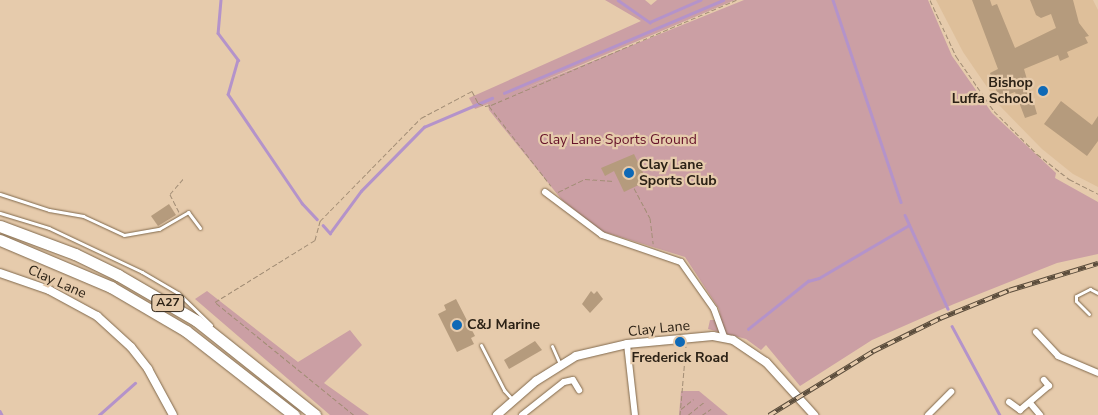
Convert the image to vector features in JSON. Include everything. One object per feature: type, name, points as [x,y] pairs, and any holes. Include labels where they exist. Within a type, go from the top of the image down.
[{"type":"highway","name":"A27","points":[[0,226],[31,236],[118,275],[197,320],[315,415]]},
{"type":"highway","name":"A27","points":[[0,240],[111,287],[186,330],[294,415]]},
{"type":"street","points":[[545,192],[602,235],[681,262],[714,310],[724,336]]},
{"type":"street","name":"Clay Lane","points":[[0,273],[57,293],[103,321],[131,347],[148,369],[173,415]]},
{"type":"street","points":[[1036,332],[1058,356],[1098,373]]},
{"type":"street","name":"Clay Lane","points":[[497,415],[560,364],[576,356],[627,344],[724,336],[745,346],[766,362],[814,415]]},
{"type":"street","points":[[627,344],[635,415]]},
{"type":"street","points":[[522,415],[564,382],[573,380],[579,390]]},
{"type":"street","points":[[1009,402],[1020,410],[1049,386],[1044,380]]},
{"type":"street","points":[[928,415],[951,392]]},
{"type":"street","points":[[1030,403],[1040,415]]},
{"type":"lane","points":[[0,194],[49,210],[83,216],[124,235],[159,229],[188,212],[200,228]]},
{"type":"lane","points":[[0,213],[50,228],[99,250],[178,292],[228,344]]},
{"type":"lane","points":[[1089,314],[1075,299],[1084,291],[1096,289],[1098,293]]},
{"type":"lane","points":[[481,345],[504,390],[514,401]]},
{"type":"lane","points":[[552,346],[560,364]]},
{"type":"path","points":[[354,415],[215,302],[315,240],[320,221],[421,118],[471,92],[478,102],[485,106],[489,105],[723,2],[736,0]]},
{"type":"path","points":[[930,0],[956,56],[994,111],[1036,154],[1069,179],[1098,194]]},
{"type":"path","points":[[489,105],[556,193]]},
{"type":"path","points":[[181,216],[170,194],[183,179]]},
{"type":"path","points":[[634,188],[650,218],[652,252]]},
{"type":"path","points":[[680,415],[686,344],[691,338]]},
{"type":"path","points":[[681,410],[694,399]]},
{"type":"path","points":[[688,415],[704,402]]},
{"type":"path","points":[[702,415],[712,409]]},
{"type":"path","points":[[707,411],[711,415],[717,415]]},
{"type":"shaded area","name":"Bishop Luffa School","points":[[936,0],[1093,0],[1098,10],[1098,187],[1073,174],[1042,149],[1000,106],[963,52]]},
{"type":"green space","name":"Clay Lane Sports Ground","points":[[605,0],[645,0],[651,5],[657,0],[735,0],[519,91],[744,0],[928,0],[952,56],[992,113],[1056,173],[1055,178],[1098,202],[1098,254],[1057,263],[954,304],[872,340],[800,386],[766,345],[761,350],[746,339],[708,329],[710,320],[721,320],[719,309],[685,257],[601,231],[562,200],[489,110],[488,104],[475,109],[469,98],[641,21]]},
{"type":"green space","points":[[207,291],[298,362],[350,330],[362,345],[324,383],[369,415],[330,415],[195,299]]},
{"type":"green space","points":[[681,391],[699,391],[728,415],[679,415]]},
{"type":"building","points":[[972,0],[990,0],[992,6],[997,4],[1015,48],[1056,28],[1051,14],[1041,18],[1036,15],[1030,0],[1073,0],[1079,23],[1089,36],[1085,37],[1088,43],[1067,52],[1069,57],[1060,61],[1058,55],[1024,69],[1037,114],[1025,118],[1015,92],[999,98],[990,73],[998,69]]},
{"type":"building","points":[[1061,101],[1092,125],[1098,116],[1098,141],[1087,156],[1044,124]]},
{"type":"building","name":"Clay Lane Sports Club","points":[[634,154],[647,181],[624,192],[614,171],[605,176],[601,168]]},
{"type":"building","points":[[169,204],[176,215],[158,226],[151,216]]},
{"type":"building","points":[[591,291],[594,294],[597,291],[603,299],[590,313],[582,304]]},
{"type":"building","name":"C&J Marine","points":[[456,299],[475,336],[471,338],[474,344],[457,352],[438,314],[446,310],[444,305]]},
{"type":"building","points":[[535,341],[542,350],[509,369],[504,360]]},
{"type":"waterway","points":[[221,0],[218,33],[238,60],[228,94],[302,203],[317,219]]},
{"type":"waterway","points":[[618,0],[650,22],[700,0]]},
{"type":"waterway","points":[[504,93],[723,0]]},
{"type":"waterway","points":[[833,0],[901,202]]},
{"type":"waterway","points":[[323,225],[330,233],[361,191],[424,127],[492,98]]},
{"type":"waterway","points":[[905,215],[948,309]]},
{"type":"waterway","points":[[748,329],[808,281],[819,278],[909,225]]},
{"type":"waterway","points":[[952,326],[1000,415]]},
{"type":"waterway","points":[[99,415],[135,383]]},
{"type":"waterway","points":[[0,411],[2,415]]},
{"type":"railway","points":[[769,415],[873,351],[940,318],[1009,290],[1098,263]]},
{"type":"place","name":"Bishop Luffa School","points":[[1043,91]]},
{"type":"place","name":"Clay Lane Sports Club","points":[[629,173]]},
{"type":"place","name":"C&J Marine","points":[[457,325]]},
{"type":"place","name":"Frederick Road","points":[[680,342]]}]
